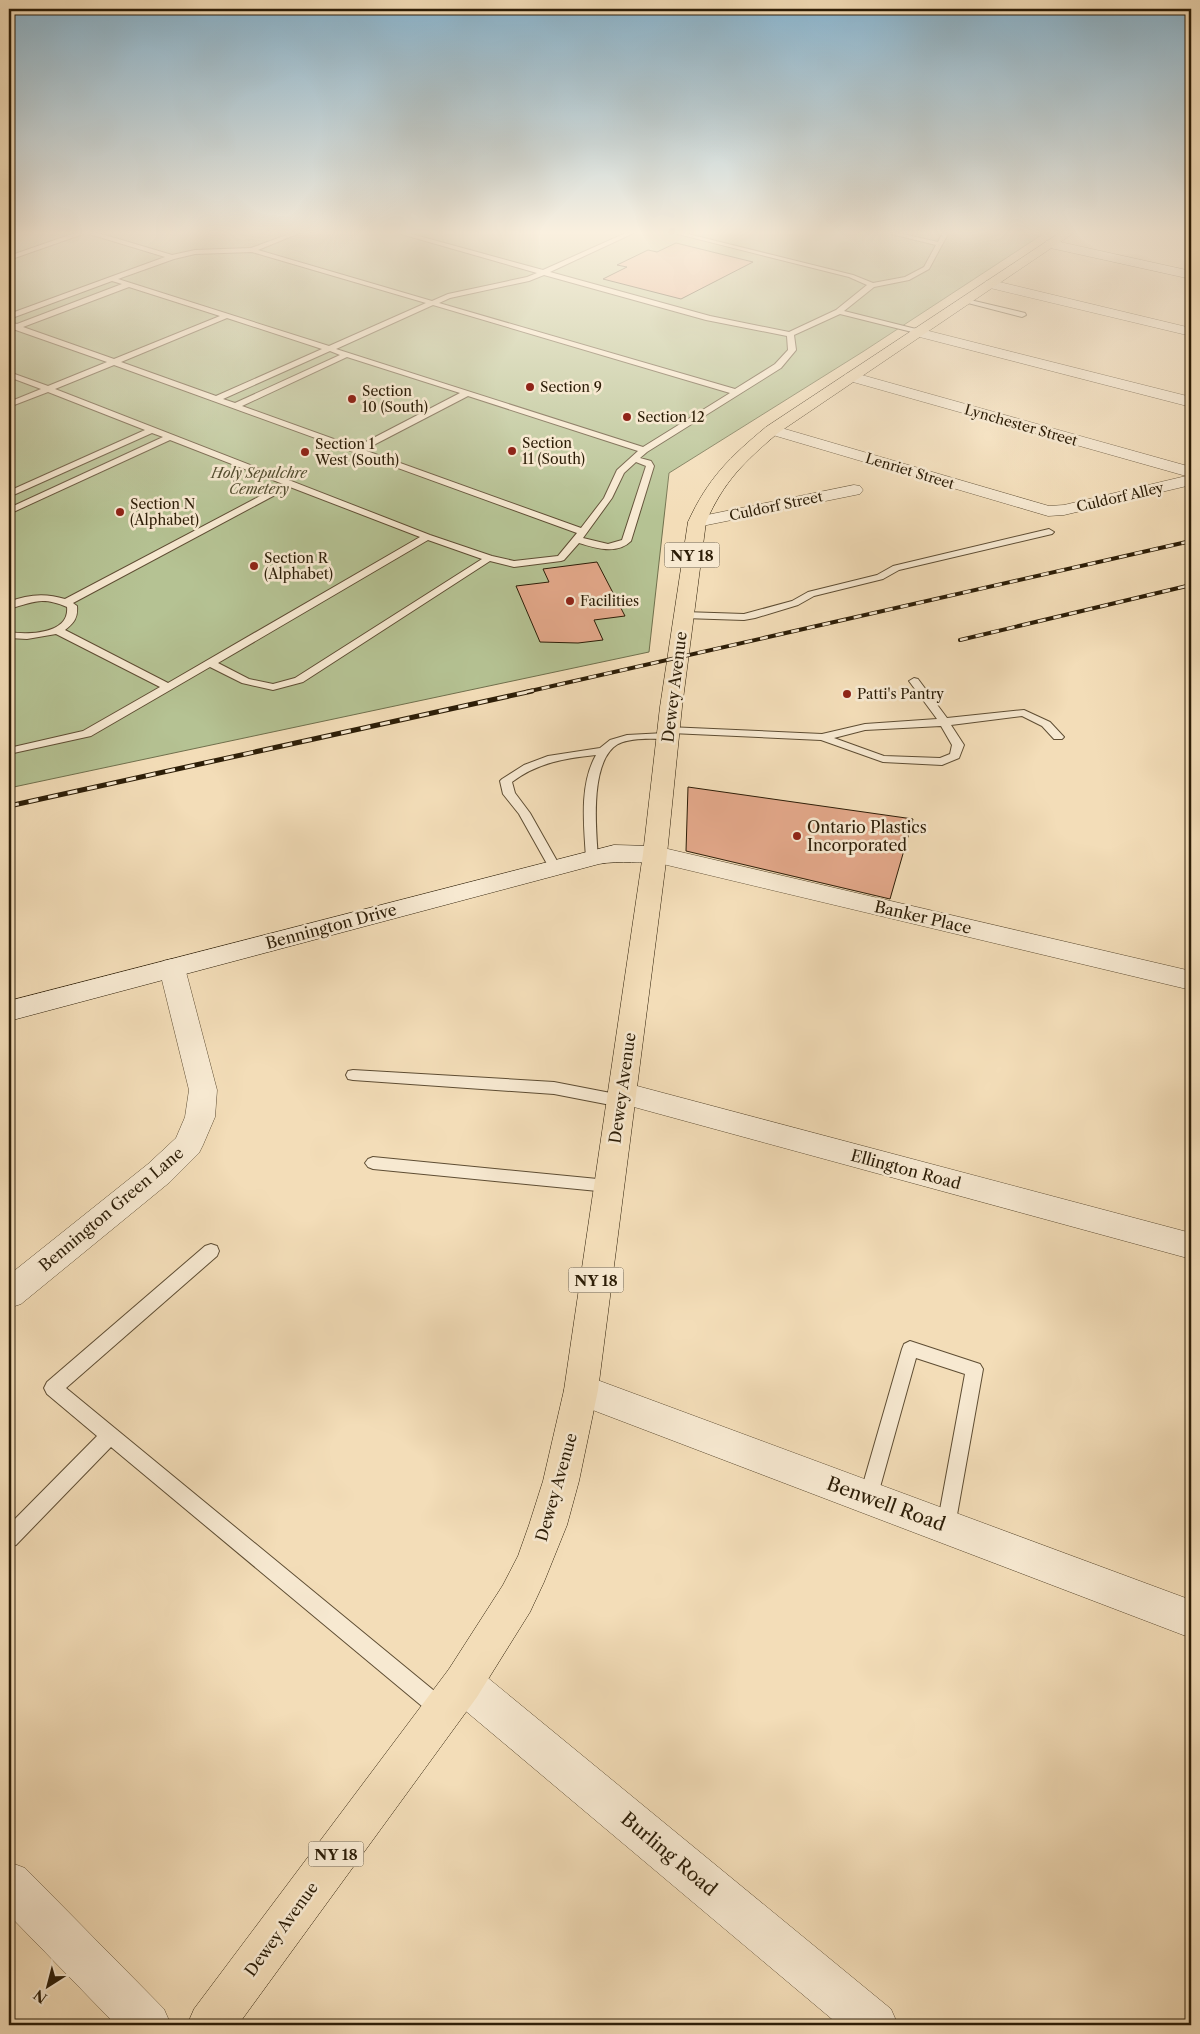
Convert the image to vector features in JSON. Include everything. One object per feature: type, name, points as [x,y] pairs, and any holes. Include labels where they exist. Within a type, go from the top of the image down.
[{"type":"main road","name":"Dewey Avenue","points":[[210,2025],[452,1697],[498,1628],[531,1569],[551,1517],[581,1390],[655,854],[668,733],[697,522],[718,482],[743,454],[772,430],[926,327]]},
{"type":"street","points":[[1170,327],[1191,332]]},
{"type":"street","points":[[918,332],[1191,402]]},
{"type":"street","name":"Lynchester Street","points":[[850,377],[1191,472]]},
{"type":"street","name":"Lenriet Street","points":[[772,430],[1048,511]]},
{"type":"street","name":"Culdorf Alley","points":[[1048,511],[1064,510],[1191,480]]},
{"type":"street","name":"Culdorf Street","points":[[697,522],[854,490]]},
{"type":"street","name":"Bennington Drive","points":[[9,1011],[592,858],[614,853],[655,854]]},
{"type":"street","name":"Banker Place","points":[[655,854],[1191,981]]},
{"type":"street","name":"Bennington Green Lane","points":[[9,1294],[159,1173],[188,1145],[200,1117],[203,1090],[172,968]]},
{"type":"street","name":"Ellington Road","points":[[621,1097],[1191,1246]]},
{"type":"street","name":"Benwell Road","points":[[581,1390],[1191,1619]]},
{"type":"street","name":"Burling Road","points":[[452,1697],[875,2025]]},
{"type":"street","points":[[9,1884],[148,2025]]},
{"type":"lane","points":[[17,327],[357,450],[580,535],[598,546],[612,547],[626,541],[650,466],[648,463],[634,459]]},
{"type":"lane","points":[[9,405],[200,327]]},
{"type":"lane","points":[[261,327],[644,450]]},
{"type":"lane","points":[[216,399],[378,327]]},
{"type":"lane","points":[[513,327],[736,392]]},
{"type":"lane","points":[[749,327],[790,334],[806,327]]},
{"type":"lane","points":[[898,327],[918,332]]},
{"type":"lane","points":[[9,374],[427,537],[489,558],[514,564],[561,558],[608,498],[620,472],[644,450],[778,366],[792,350],[790,334]]},
{"type":"lane","points":[[235,406],[347,354]]},
{"type":"lane","points":[[357,450],[467,393]]},
{"type":"lane","points":[[9,494],[152,430]]},
{"type":"lane","points":[[9,510],[169,437]]},
{"type":"lane","points":[[66,603],[289,484]]},
{"type":"lane","points":[[684,615],[744,617],[755,615],[795,603],[810,594],[880,577],[896,568],[1049,532]]},
{"type":"lane","points":[[9,751],[87,734],[427,537]]},
{"type":"lane","points":[[210,663],[246,681],[273,687],[299,680],[489,558]]},
{"type":"lane","points":[[9,606],[19,601],[44,597],[56,598],[72,606],[74,612],[72,618],[56,630],[34,637],[9,635]]},
{"type":"lane","points":[[56,630],[168,687]]},
{"type":"lane","points":[[822,737],[884,759],[942,762],[955,756],[958,745],[914,680]]},
{"type":"lane","points":[[592,858],[590,831],[593,774],[604,751],[614,743],[640,736],[668,733],[822,737],[865,727],[944,722],[1024,713],[1046,724],[1058,737]]},
{"type":"lane","points":[[555,868],[524,813],[509,794],[506,781],[518,770],[530,764],[576,754],[604,751]]},
{"type":"lane","points":[[353,1074],[554,1088],[621,1097]]},
{"type":"lane","points":[[373,1163],[608,1186]]},
{"type":"lane","points":[[211,1251],[53,1388],[110,1435],[452,1697]]},
{"type":"lane","points":[[868,1498],[910,1349],[974,1369],[946,1526]]},
{"type":"lane","points":[[9,1538],[110,1435]]},
{"type":"green space","name":"Holy Sepulchre Cemetery","points":[[9,327],[901,327],[669,473],[649,652],[9,788]]},
{"type":"building","name":"Facilities","points":[[597,562],[625,616],[594,620],[603,640],[578,643],[540,642],[516,586],[549,582],[543,569]]},
{"type":"building","name":"Ontario Plastics Incorporated","points":[[688,787],[913,819],[890,899],[686,851]]},
{"type":"railway","points":[[526,692],[1191,541]]},
{"type":"railway","points":[[960,640],[1191,585]]},
{"type":"railway","points":[[9,806],[532,691]]},
{"type":"place","name":"Section 9","points":[[530,387]]},
{"type":"place","name":"Section 10 (South)","points":[[352,399]]},
{"type":"place","name":"Section 12","points":[[627,417]]},
{"type":"place","name":"Section 11 (South)","points":[[512,451]]},
{"type":"place","name":"Section 1 West (South)","points":[[305,452]]},
{"type":"place","name":"Section N (Alphabet)","points":[[120,512]]},
{"type":"place","name":"Section R (Alphabet)","points":[[254,566]]},
{"type":"place","name":"Facilities","points":[[570,601]]},
{"type":"place","name":"Patti's Pantry","points":[[847,694]]},
{"type":"place","name":"Ontario Plastics Incorporated","points":[[797,836]]}]
